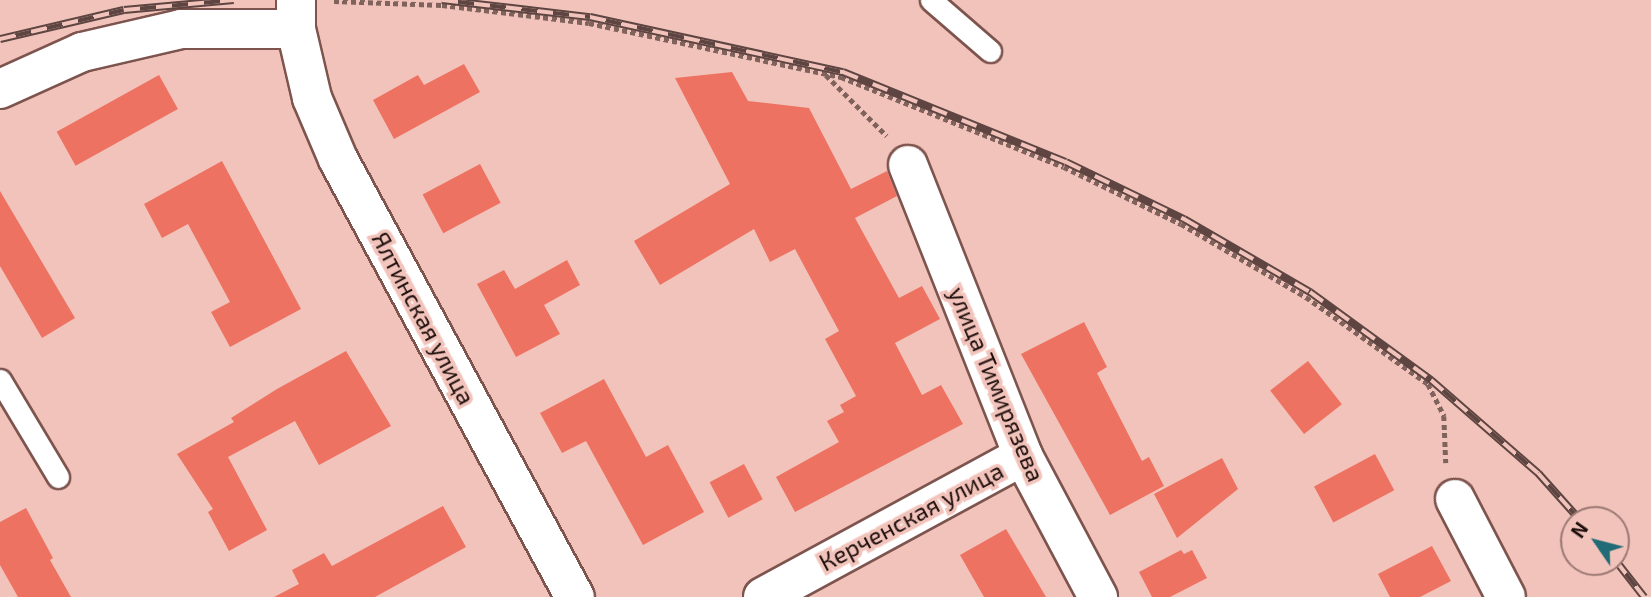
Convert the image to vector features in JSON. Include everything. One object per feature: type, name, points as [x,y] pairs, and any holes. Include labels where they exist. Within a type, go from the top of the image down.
[{"type":"street","points":[[0,89],[82,52],[181,29],[296,14]]},
{"type":"street","name":"Ялтинская улица","points":[[296,14],[312,99],[338,159],[575,597]]},
{"type":"street","name":"улица Тимирязева","points":[[908,165],[1023,456],[1098,597]]},
{"type":"street","name":"Керченская улица","points":[[762,597],[1023,456]]},
{"type":"street","points":[[1455,499],[1506,597]]},
{"type":"lane","points":[[931,0],[990,51]]},
{"type":"lane","points":[[0,380],[58,477]]},
{"type":"path","points":[[824,74],[885,133],[908,165]]},
{"type":"building","points":[[464,64],[480,92],[394,139],[373,100],[418,75],[424,85]]},
{"type":"building","points":[[732,72],[748,101],[809,108],[851,189],[887,171],[897,196],[855,218],[899,298],[922,286],[940,319],[895,343],[922,395],[941,385],[963,424],[795,512],[776,477],[839,442],[827,421],[844,412],[840,405],[856,396],[825,339],[839,331],[795,249],[770,262],[754,229],[660,285],[634,241],[730,184],[675,78]]},
{"type":"building","points":[[159,75],[178,109],[76,166],[57,132]]},
{"type":"building","points":[[222,161],[301,309],[230,347],[211,312],[230,302],[188,224],[162,238],[144,204]]},
{"type":"building","points":[[480,164],[501,203],[443,233],[423,195]]},
{"type":"building","points":[[0,191],[75,318],[42,338],[0,266]]},
{"type":"building","points":[[567,260],[580,285],[544,305],[560,334],[516,357],[477,284],[504,270],[515,289]]},
{"type":"building","points":[[1084,322],[1107,367],[1097,373],[1142,461],[1149,457],[1164,486],[1110,515],[1021,354]]},
{"type":"building","points":[[346,351],[391,426],[319,465],[295,421],[228,457],[267,530],[229,551],[208,512],[213,509],[177,454],[234,422],[231,418],[277,389]]},
{"type":"building","points":[[1308,361],[1342,404],[1304,434],[1270,391]]},
{"type":"building","points":[[604,379],[646,457],[668,445],[704,512],[643,545],[586,441],[562,453],[540,413]]},
{"type":"building","points":[[1375,454],[1394,490],[1333,523],[1314,486]]},
{"type":"building","points":[[1222,458],[1238,489],[1177,538],[1154,494]]},
{"type":"building","points":[[744,464],[763,499],[728,518],[710,482]]},
{"type":"building","points":[[443,506],[466,547],[375,597],[274,597],[299,584],[292,570],[324,553],[332,566]]},
{"type":"building","points":[[26,508],[71,597],[18,597],[0,565],[0,522]]},
{"type":"building","points":[[1006,529],[1046,597],[984,597],[960,555]]},
{"type":"building","points":[[1432,546],[1451,581],[1420,597],[1390,597],[1378,574]]},
{"type":"building","points":[[1181,550],[1184,554],[1192,550],[1207,578],[1170,597],[1152,597],[1139,572]]},
{"type":"railway","points":[[0,39],[124,10],[234,0]]},
{"type":"railway","points":[[442,0],[590,17],[843,72],[1066,162],[1184,219],[1310,292],[1431,380],[1538,473],[1567,506]]},
{"type":"railway","points":[[1628,576],[1644,597]]}]
